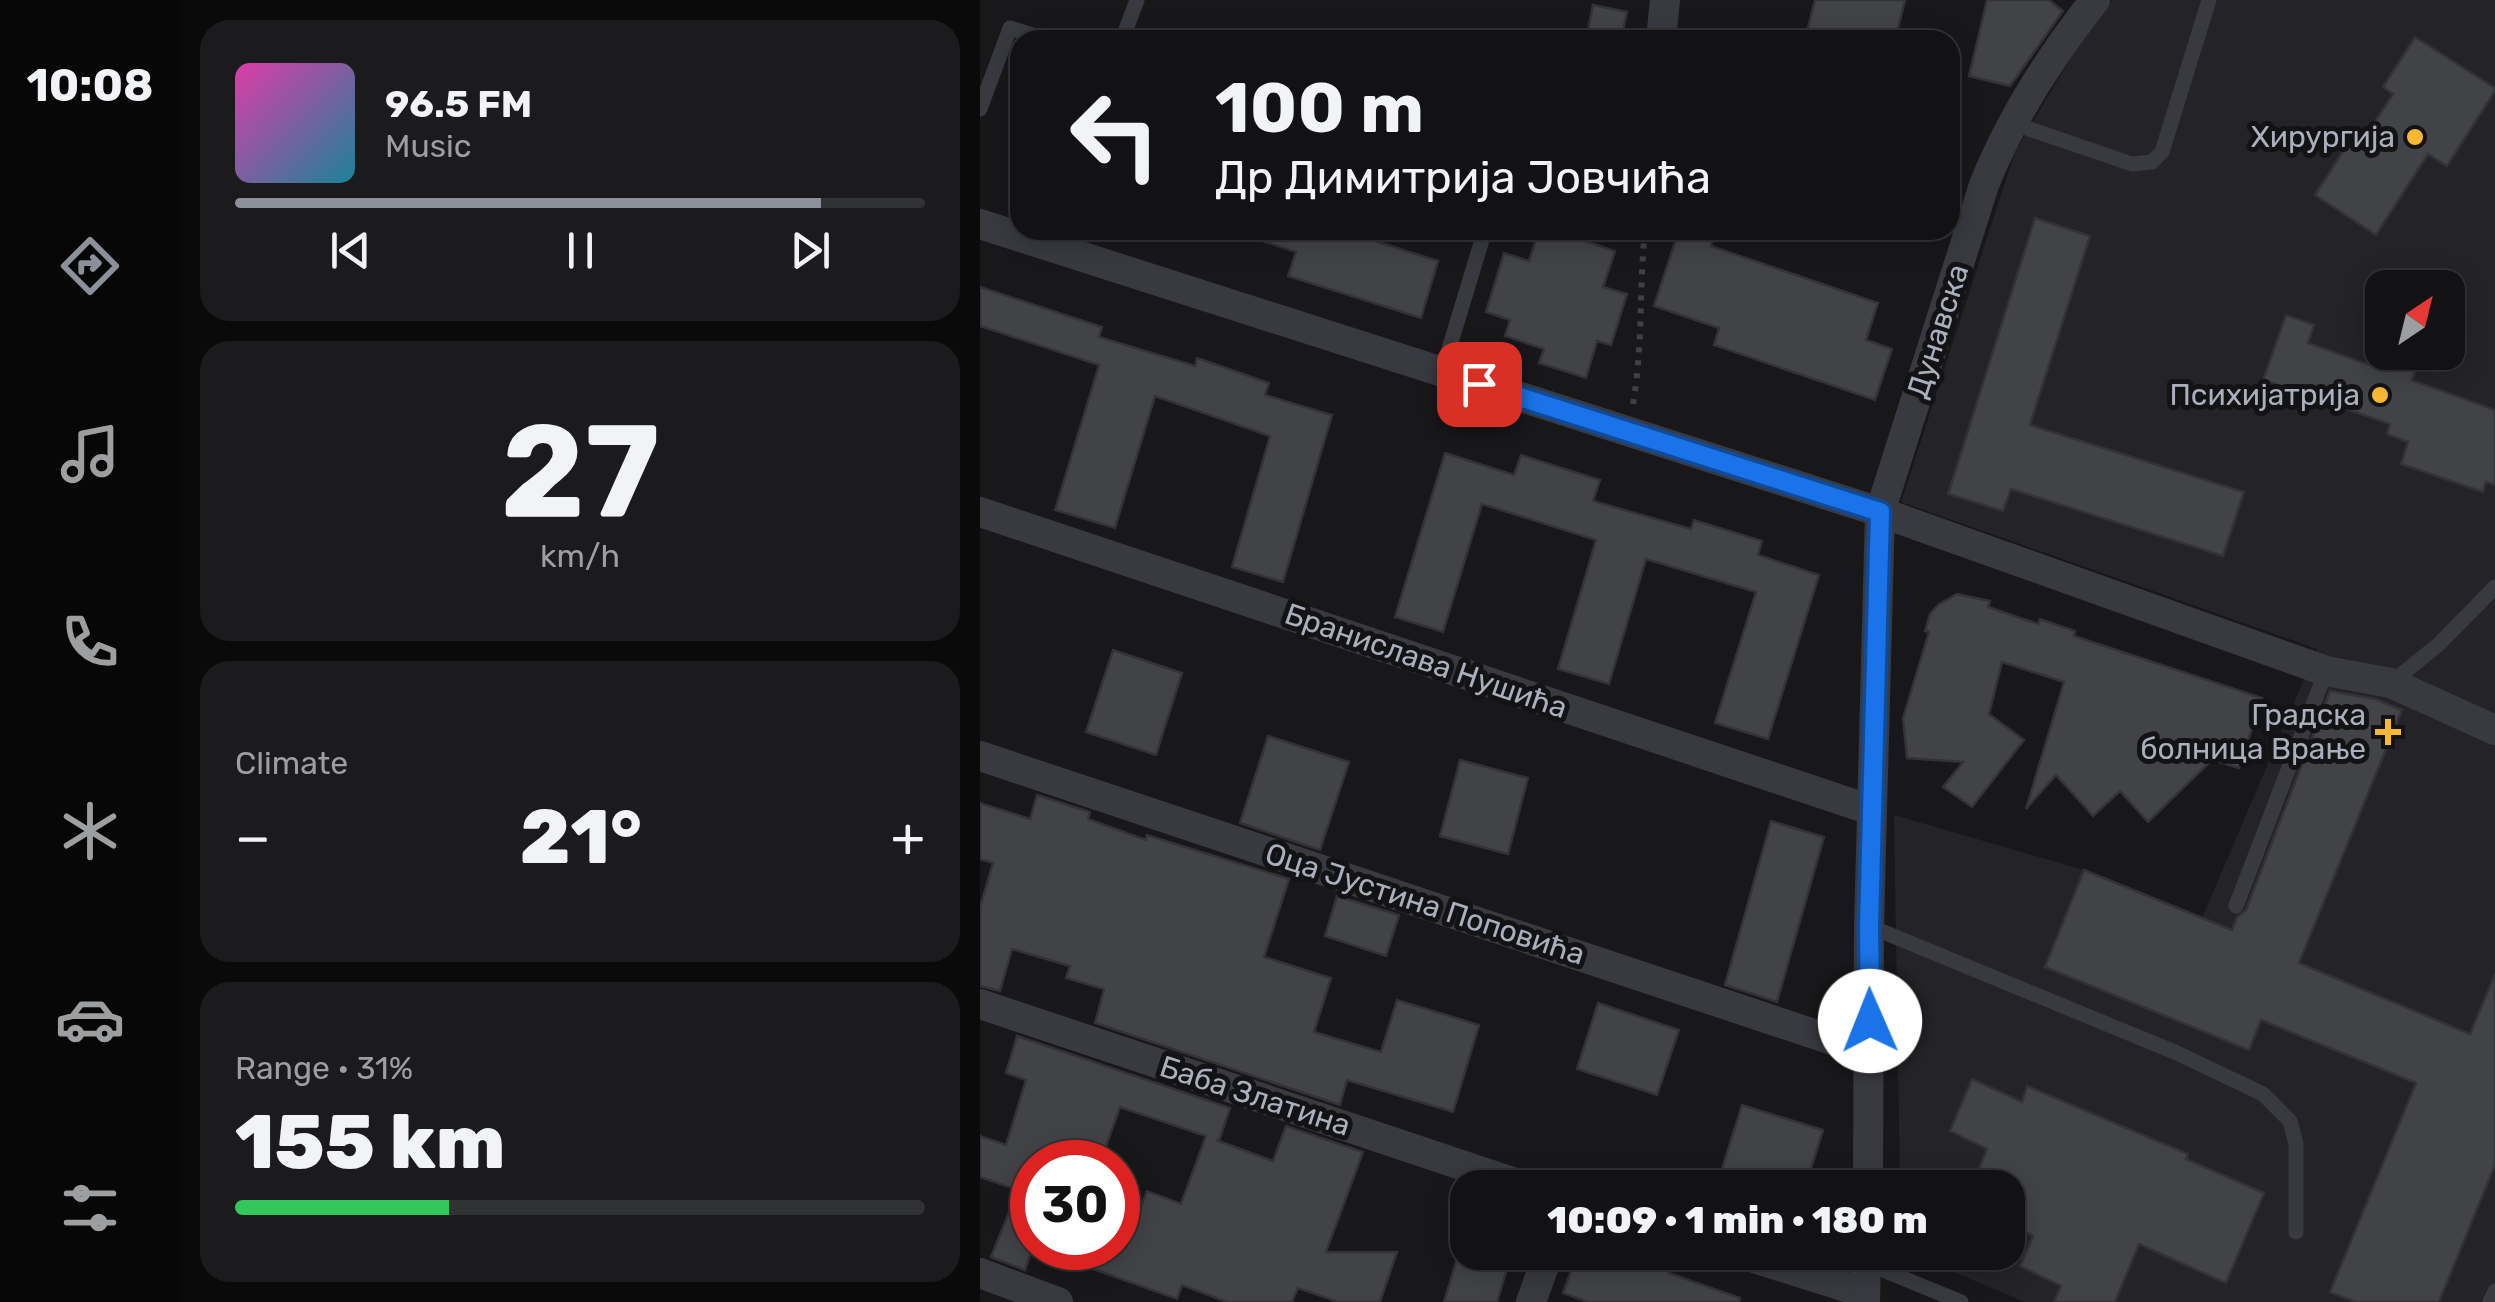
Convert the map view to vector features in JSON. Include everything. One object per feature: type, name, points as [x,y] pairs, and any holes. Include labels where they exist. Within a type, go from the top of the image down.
[{"type":"street","points":[[1662,30],[1665,0]]},
{"type":"street","name":"Дунавска","points":[[1868,1170],[1869,926],[1880,512],[1984,185],[2012,123],[2095,0]]},
{"type":"street","points":[[980,224],[1010,234]]},
{"type":"street","points":[[1030,240],[1880,512],[2326,671],[2391,683],[2495,730]]},
{"type":"street","name":"Бранислава Нушића","points":[[980,512],[1872,810]]},
{"type":"street","name":"Оца Јустина Поповића","points":[[980,756],[1871,1053]]},
{"type":"street","name":"Баба Златина","points":[[980,1004],[1476,1170]]},
{"type":"street","points":[[1531,1302],[1542,1270]]},
{"type":"street","points":[[1825,1270],[1865,1278]]},
{"type":"street","points":[[980,1273],[1058,1302]]},
{"type":"lane","points":[[1126,30],[1137,0]]},
{"type":"lane","points":[[2012,123],[2132,164],[2152,162],[2162,152],[2208,0]]},
{"type":"lane","points":[[980,109],[1010,28],[1016,30]]},
{"type":"lane","points":[[1442,372],[1482,240]]},
{"type":"lane","points":[[2391,683],[2439,644],[2495,587]]},
{"type":"lane","points":[[2236,906],[2326,671]]},
{"type":"lane","points":[[1869,926],[2177,1052],[2263,1094],[2290,1121],[2296,1144],[2296,1232]]},
{"type":"lane","points":[[1865,1278],[1961,1302]]},
{"type":"lane","points":[[2490,1302],[2495,1291]]},
{"type":"path","points":[[1628,430],[1640,362],[1643,240]]},
{"type":"shaded area","name":"Градска болница Врање","points":[[2112,0],[2495,0],[2495,1302],[2025,1302],[1949,1270],[2025,1270],[2025,1170],[1900,1170],[1894,815],[2084,870],[2202,918],[2317,649],[1901,502],[2015,152],[2084,35]]},
{"type":"building","points":[[1815,0],[1905,0],[1898,30],[1808,30]]},
{"type":"building","points":[[1987,0],[2049,0],[2063,11],[2010,86],[1969,76]]},
{"type":"building","points":[[1593,5],[1627,12],[1623,30],[1588,30]]},
{"type":"building","name":"Хирургија","points":[[2415,37],[2495,91],[2447,166],[2428,154],[2376,235],[2315,195],[2354,134],[2363,140],[2393,94],[2383,87]]},
{"type":"building","points":[[2035,218],[2090,236],[2030,425],[2244,492],[2223,556],[2011,489],[2003,511],[1948,494]]},
{"type":"building","points":[[1259,240],[1372,240],[1438,261],[1421,318],[1288,276],[1296,252]]},
{"type":"building","points":[[1536,240],[1582,240],[1615,251],[1603,287],[1627,294],[1611,345],[1597,341],[1586,378],[1539,363],[1544,349],[1505,336],[1510,320],[1486,312],[1504,253],[1529,261]]},
{"type":"building","points":[[1676,240],[1712,240],[1711,246],[1878,303],[1866,340],[1892,349],[1875,400],[1714,345],[1719,328],[1654,306]]},
{"type":"building","points":[[980,287],[1102,327],[1099,337],[1195,366],[1197,358],[1269,383],[1265,395],[1332,415],[1283,582],[1232,567],[1270,436],[1155,396],[1115,528],[1055,510],[1099,365],[980,326]]},
{"type":"building","name":"Психијатрија","points":[[2286,315],[2314,325],[2308,343],[2365,363],[2365,370],[2415,370],[2412,380],[2495,410],[2495,485],[2486,482],[2483,492],[2401,464],[2408,442],[2387,434],[2390,424],[2263,380]]},
{"type":"building","points":[[1445,453],[1514,475],[1521,455],[1600,480],[1593,501],[1691,529],[1694,520],[1762,541],[1758,555],[1819,575],[1768,739],[1715,723],[1756,592],[1646,559],[1609,684],[1558,669],[1596,540],[1482,504],[1443,632],[1395,617]]},
{"type":"building","points":[[1957,594],[1990,601],[1988,607],[2038,624],[2040,619],[2075,631],[2074,636],[2262,698],[2239,768],[2212,760],[2148,822],[2120,791],[2093,816],[2056,775],[2026,809],[2064,682],[2002,662],[1989,714],[2024,740],[1972,807],[1943,787],[1963,762],[1907,758],[1903,718],[1929,632],[1925,631],[1930,614]]},
{"type":"building","points":[[1113,650],[1182,673],[1156,755],[1086,732]]},
{"type":"building","points":[[2330,691],[2375,699],[2402,710],[2299,963],[2470,1034],[2495,974],[2495,1165],[2439,1302],[2355,1302],[2330,1292],[2416,1083],[2261,1020],[2249,1050],[2045,967],[2084,870],[2232,930],[2237,917],[2246,910]]},
{"type":"building","points":[[1268,736],[1349,762],[1320,850],[1240,823]]},
{"type":"building","points":[[1460,760],[1528,778],[1508,854],[1440,836]]},
{"type":"building","points":[[1037,795],[1090,812],[1088,819],[1146,840],[1147,835],[1289,879],[1264,957],[1331,978],[1314,1032],[1381,1052],[1397,1000],[1479,1025],[1453,1112],[1347,1080],[1340,1105],[1095,1023],[1104,989],[1066,978],[1070,966],[1012,949],[1000,991],[980,986],[980,907],[993,863],[980,859],[980,803],[1030,819]]},
{"type":"building","points":[[1771,821],[1824,837],[1777,1002],[1725,985]]},
{"type":"building","points":[[1337,896],[1399,915],[1386,956],[1325,936]]},
{"type":"building","points":[[1598,1003],[1679,1030],[1657,1095],[1577,1069]]},
{"type":"building","points":[[1017,1036],[1230,1108],[1219,1141],[1216,1140],[1273,1161],[1286,1126],[1363,1152],[1326,1252],[1397,1252],[1380,1302],[1338,1302],[1298,1288],[1292,1302],[1227,1302],[1182,1285],[1177,1299],[1096,1270],[1140,1270],[1140,1209],[1147,1191],[1181,1204],[1206,1136],[1120,1107],[1108,1140],[1010,1140],[1010,1187],[980,1177],[980,1136],[1006,1145],[1026,1080],[1006,1073]]},
{"type":"building","points":[[1972,1079],[2022,1102],[2027,1086],[2188,1154],[2186,1159],[2264,1193],[2226,1283],[2139,1244],[2115,1302],[2054,1302],[2061,1286],[2025,1268],[2025,1254],[2033,1236],[2025,1232],[2025,1170],[1978,1170],[1987,1149],[1950,1131]]},
{"type":"building","points":[[1742,1105],[1823,1130],[1811,1170],[1722,1170]]},
{"type":"building","points":[[1010,1210],[1010,1264],[991,1257]]},
{"type":"building","points":[[1454,1270],[1507,1270],[1497,1302],[1444,1302]]},
{"type":"building","points":[[1571,1270],[1670,1270],[1669,1273],[1740,1298],[1739,1302],[1588,1302],[1563,1293]]},
{"type":"place","name":"Хирургија","points":[[2415,137]]},
{"type":"place","name":"Психијатрија","points":[[2380,395]]},
{"type":"place","name":"Градска болница Врање","points":[[2388,732]]},
{"type":"route","points":[[1479,384],[1880,512],[1870,1021]]}]
